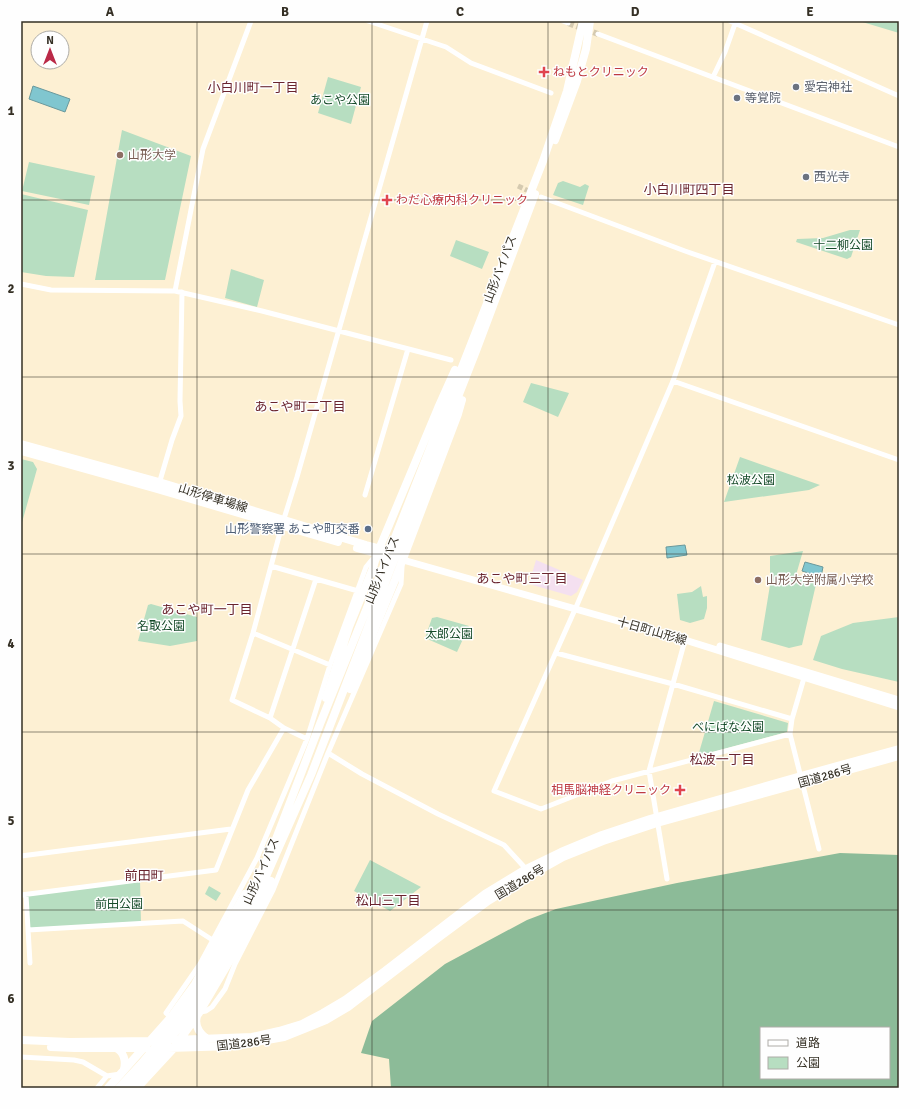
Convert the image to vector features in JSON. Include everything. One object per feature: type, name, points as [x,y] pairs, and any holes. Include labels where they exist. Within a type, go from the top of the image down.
[{"type":"main road","points":[[577,47],[578,21]]},
{"type":"main road","name":"山形バイパス","points":[[398,539],[545,154],[567,91],[583,21]]},
{"type":"main road","points":[[577,81],[582,70],[594,28]]},
{"type":"main road","name":"山形バイパス","points":[[128,1088],[148,1068],[186,1018],[208,987],[243,927],[280,838],[320,724],[386,569],[538,197],[537,188],[577,81],[586,49],[594,28]]},
{"type":"main road","points":[[320,724],[328,688],[348,627],[373,568],[378,551],[438,408],[488,300]]},
{"type":"main road","points":[[328,730],[345,700],[404,558],[458,414],[476,351]]},
{"type":"main road","name":"山形停車場線","points":[[21,444],[404,558]]},
{"type":"main road","name":"山形停車場線","points":[[21,451],[158,485]]},
{"type":"main road","name":"十日町山形線","points":[[404,558],[788,666],[899,700]]},
{"type":"main road","name":"山形バイパス","points":[[119,1088],[147,1058],[184,1011],[219,956],[245,907],[311,775],[386,569]]},
{"type":"main road","name":"十日町山形線","points":[[576,607],[899,707]]},
{"type":"main road","name":"国道286号","points":[[174,1044],[207,1039],[252,1037],[302,1024],[345,1000],[485,894],[529,872],[657,820],[802,779],[899,749]]},
{"type":"main road","name":"国道286号","points":[[802,779],[899,756]]},
{"type":"main road","points":[[137,1088],[198,1013],[258,911],[273,874],[280,838]]},
{"type":"main road","points":[[108,1088],[148,1044],[195,984],[280,838]]},
{"type":"main road","name":"国道286号","points":[[174,1044],[234,1046],[260,1042],[284,1037],[326,1020],[348,1007],[438,938],[529,872]]},
{"type":"main road","points":[[198,1013],[196,1025],[202,1035],[207,1039]]},
{"type":"main road","points":[[21,1040],[148,1044]]},
{"type":"main road","points":[[21,1045],[75,1048],[116,1048],[148,1044]]},
{"type":"main road","points":[[116,1048],[120,1050],[124,1056],[125,1065],[122,1072]]},
{"type":"street","points":[[175,291],[203,149],[251,21]]},
{"type":"street","points":[[368,21],[446,47],[471,63],[551,93]]},
{"type":"street","points":[[307,739],[284,728],[270,718],[232,700],[253,633],[272,566],[282,522],[297,476],[427,21]]},
{"type":"street","points":[[562,21],[568,23]]},
{"type":"street","points":[[713,77],[725,52],[734,22],[899,96]]},
{"type":"street","points":[[594,28],[713,77],[899,146]]},
{"type":"street","points":[[538,197],[715,262],[899,325]]},
{"type":"street","points":[[715,262],[673,381],[556,653],[494,791],[541,809],[612,781],[790,734]]},
{"type":"street","points":[[21,284],[51,290],[182,292],[451,360]]},
{"type":"street","points":[[158,485],[180,416],[182,292]]},
{"type":"street","points":[[366,495],[408,349]]},
{"type":"street","points":[[673,381],[899,460]]},
{"type":"street","points":[[170,1017],[166,1013],[200,964],[258,858],[307,739],[330,665],[366,567],[378,551]]},
{"type":"street","points":[[198,1013],[206,1011],[212,1007],[225,989],[235,964],[273,890],[328,754],[401,584],[404,558]]},
{"type":"street","points":[[272,566],[358,591]]},
{"type":"street","points":[[270,718],[316,579]]},
{"type":"street","points":[[253,633],[330,665]]},
{"type":"street","points":[[667,879],[648,771],[685,640]]},
{"type":"street","points":[[556,653],[673,684],[792,719]]},
{"type":"street","points":[[804,678],[792,719],[790,734],[819,849]]},
{"type":"street","points":[[30,963],[24,895],[216,870],[248,790],[284,728]]},
{"type":"street","points":[[328,754],[362,774],[438,814],[504,846],[529,872]]},
{"type":"street","points":[[21,856],[232,829]]},
{"type":"street","points":[[28,930],[183,921],[214,940]]},
{"type":"street","points":[[21,1057],[74,1060],[83,1062],[107,1076]]},
{"type":"street","points":[[97,1088],[107,1076],[122,1072]]},
{"type":"shaded area","points":[[536,560],[583,580],[577,592],[571,596],[529,584]]},
{"type":"green space","points":[[859,21],[899,21],[899,33]]},
{"type":"green space","name":"あこや公園","points":[[328,77],[361,87],[351,124],[318,113]]},
{"type":"green space","points":[[122,130],[191,156],[165,280],[95,280]]},
{"type":"green space","points":[[29,162],[95,176],[89,205],[22,191]]},
{"type":"green space","points":[[563,181],[580,187],[585,184],[589,186],[583,205],[553,195],[558,183]]},
{"type":"green space","points":[[21,194],[88,210],[74,277],[46,276],[21,272]]},
{"type":"green space","name":"十二柳公園","points":[[850,230],[860,230],[851,257],[847,259],[796,242],[797,239],[823,238]]},
{"type":"green space","points":[[456,240],[489,252],[482,269],[450,256]]},
{"type":"green space","points":[[231,269],[264,280],[257,307],[225,298]]},
{"type":"green space","points":[[531,383],[569,393],[558,417],[523,402]]},
{"type":"green space","name":"松波公園","points":[[740,457],[820,485],[809,490],[724,502]]},
{"type":"green space","points":[[21,459],[33,462],[37,469],[21,526]]},
{"type":"green space","points":[[803,551],[796,575],[817,580],[802,645],[789,648],[761,640],[770,585],[770,556]]},
{"type":"green space","points":[[701,586],[703,597],[707,596],[707,608],[704,619],[690,623],[680,620],[677,594],[692,592]]},
{"type":"green space","name":"名取公園","points":[[151,604],[197,617],[197,641],[170,646],[138,641],[148,605]]},
{"type":"green space","name":"太郎公園","points":[[437,617],[469,626],[457,652],[425,638],[432,618]]},
{"type":"green space","points":[[899,617],[899,682],[842,669],[813,660],[821,636],[853,623]]},
{"type":"green space","name":"べにばな公園","points":[[714,701],[788,723],[787,732],[698,756]]},
{"type":"green space","points":[[840,853],[899,855],[899,1088],[391,1088],[389,1059],[361,1053],[372,1021],[445,964],[527,920],[556,909],[677,883]]},
{"type":"green space","points":[[370,860],[421,887],[390,911],[354,891]]},
{"type":"green space","name":"前田公園","points":[[140,880],[141,924],[28,930],[26,895]]},
{"type":"green space","points":[[209,886],[221,893],[216,901],[205,894]]},
{"type":"water","points":[[33,86],[70,99],[65,112],[29,99]]},
{"type":"water","points":[[685,545],[687,555],[667,558],[666,547]]},
{"type":"water","points":[[805,562],[823,567],[821,577],[802,571]]},
{"type":"tunnel","points":[[568,23],[598,34]]},
{"type":"tunnel","points":[[518,186],[533,193]]},
{"type":"place","name":"ねもとクリニック","points":[[544,72]]},
{"type":"place","name":"愛宕神社","points":[[796,87]]},
{"type":"place","name":"等覚院","points":[[737,98]]},
{"type":"place","name":"山形大学","points":[[120,155]]},
{"type":"place","name":"西光寺","points":[[806,177]]},
{"type":"place","name":"わだ心療内科クリニック","points":[[387,200]]},
{"type":"place","name":"山形警察署 あこや町交番","points":[[368,529]]},
{"type":"place","name":"山形大学附属小学校","points":[[758,580]]},
{"type":"place","name":"相馬脳神経クリニック","points":[[680,790]]},
{"type":"district","name":"小白川町一丁目","points":[[253,87]]},
{"type":"district","name":"小白川町四丁目","points":[[689,189]]},
{"type":"district","name":"あこや町二丁目","points":[[300,406]]},
{"type":"district","name":"あこや町三丁目","points":[[522,578]]},
{"type":"district","name":"あこや町一丁目","points":[[207,609]]},
{"type":"district","name":"松波一丁目","points":[[722,759]]},
{"type":"district","name":"前田町","points":[[144,875]]},
{"type":"district","name":"松山三丁目","points":[[388,900]]}]
